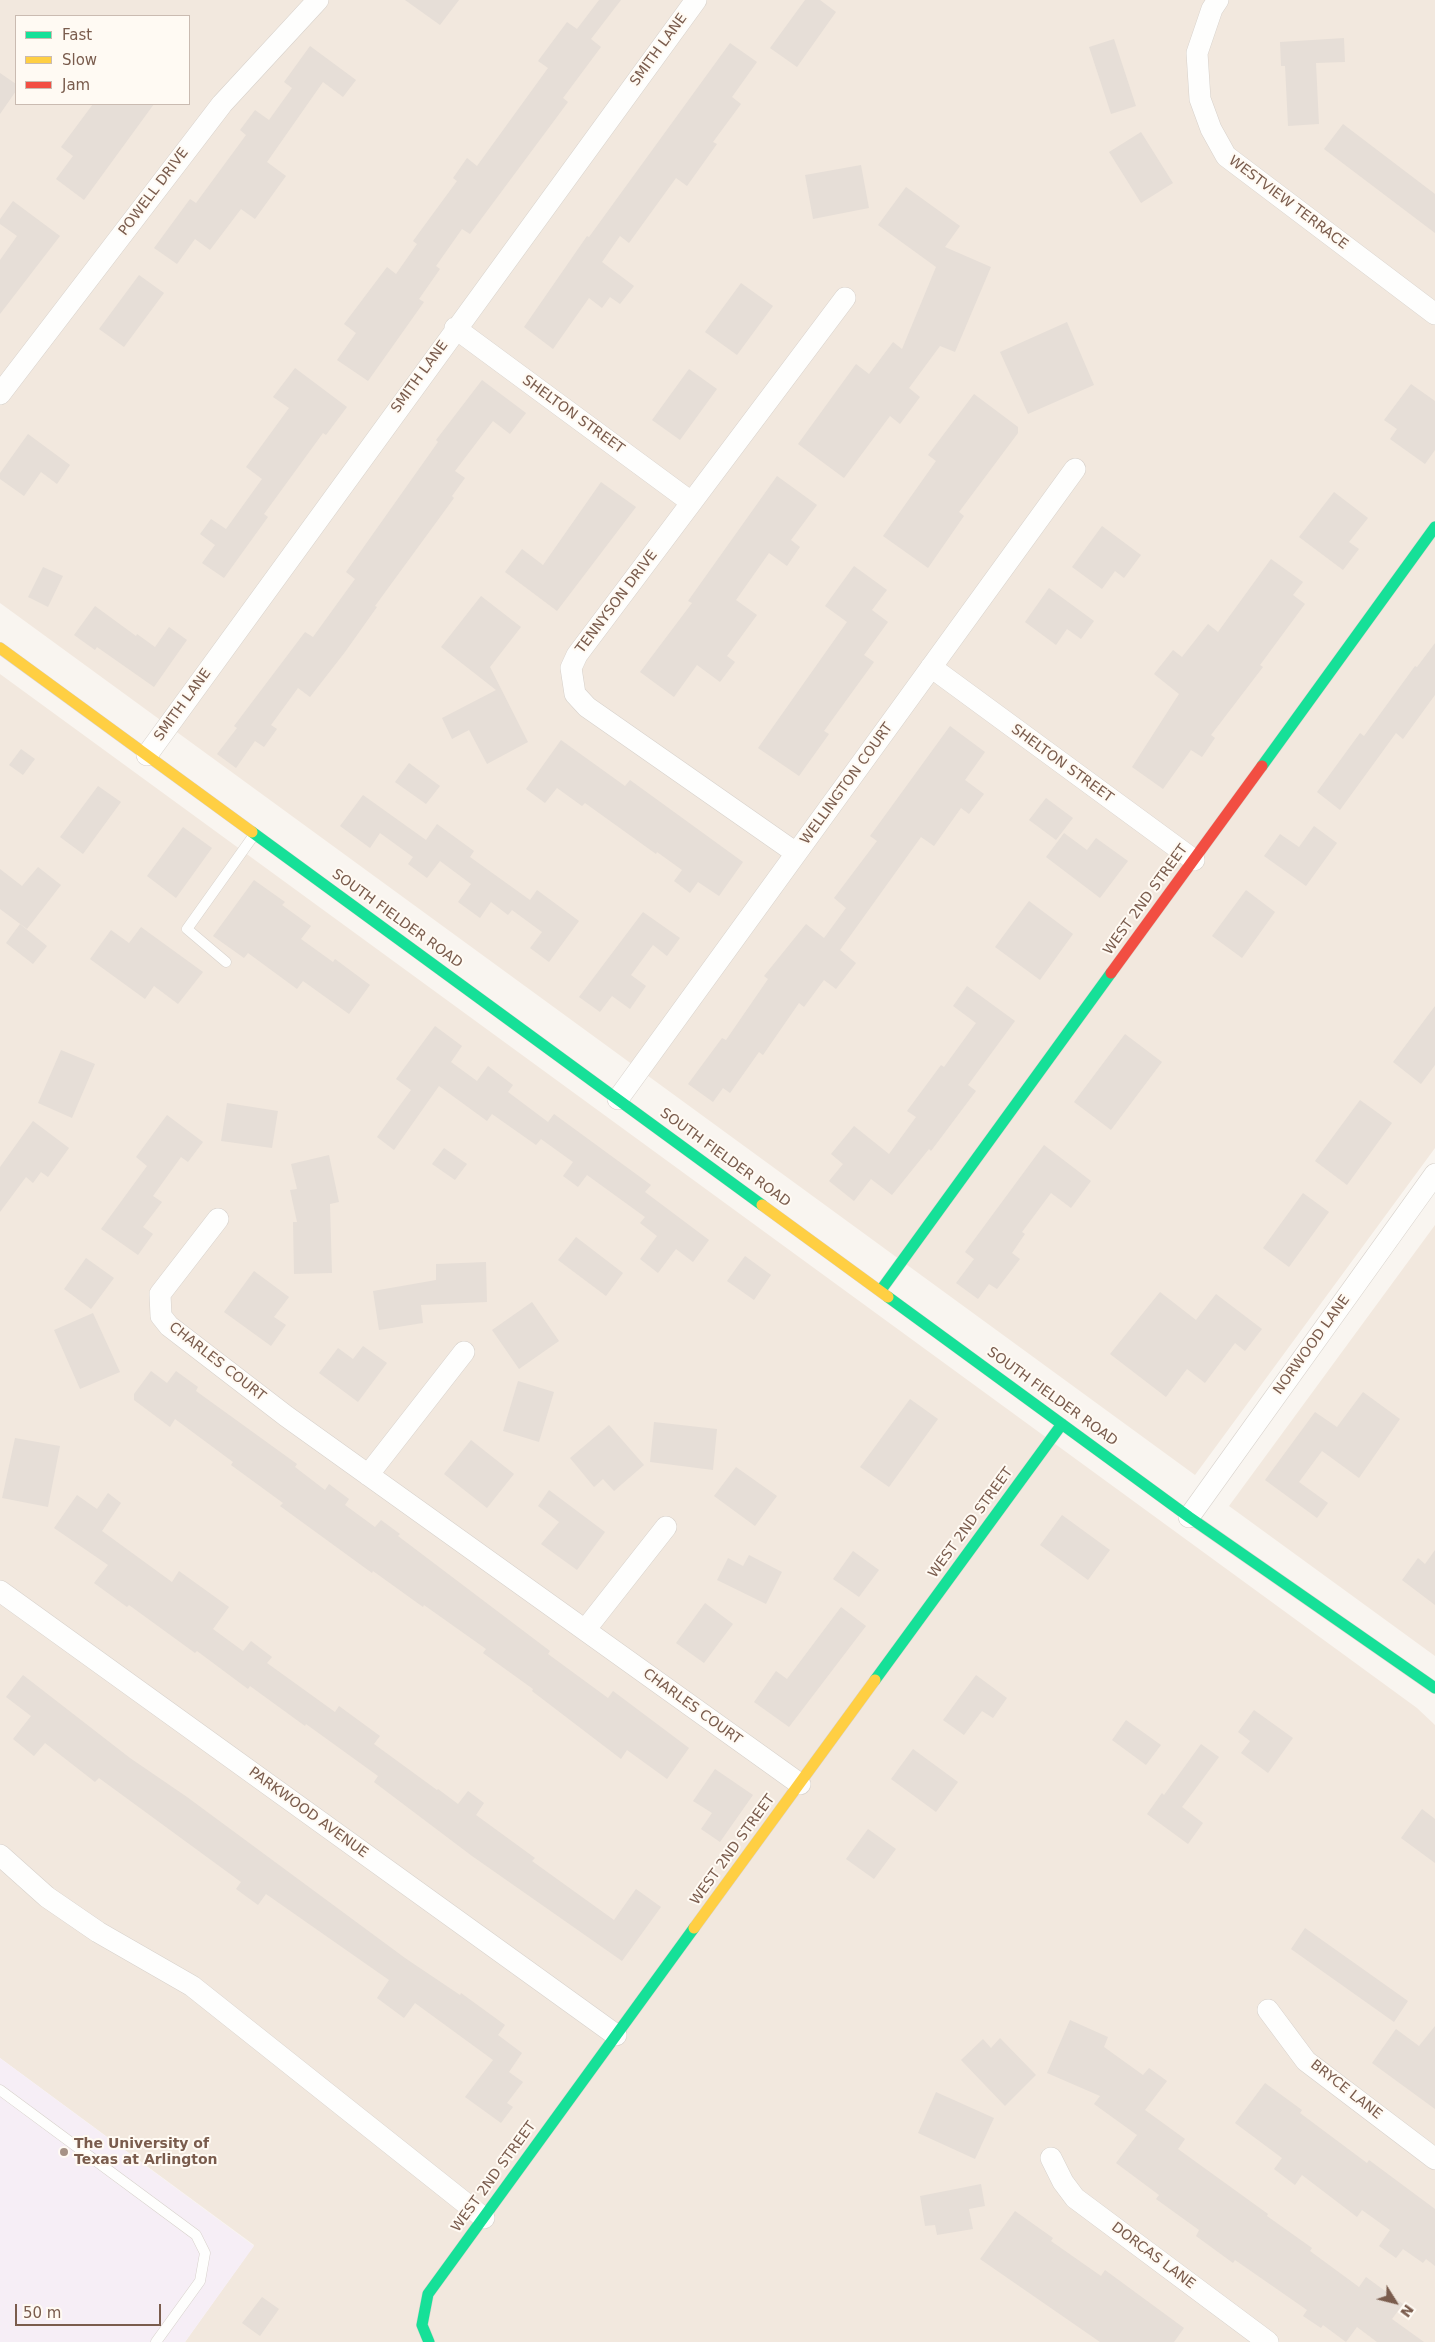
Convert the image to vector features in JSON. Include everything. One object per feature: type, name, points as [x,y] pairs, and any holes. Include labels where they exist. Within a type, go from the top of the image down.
[{"type":"street","name":"POWELL DRIVE","points":[[0,394],[222,104],[318,0]]},
{"type":"street","name":"SMITH LANE","points":[[147,755],[455,328],[696,0]]},
{"type":"street","name":"WESTVIEW TERRACE","points":[[1218,0],[1212,9],[1197,53],[1200,99],[1211,129],[1226,156],[1435,314]]},
{"type":"street","name":"TENNYSON DRIVE","points":[[796,853],[587,707],[575,694],[571,668],[576,655],[845,298]]},
{"type":"street","name":"SHELTON STREET","points":[[455,328],[691,502]]},
{"type":"street","name":"WELLINGTON COURT","points":[[618,1099],[1075,469]]},
{"type":"street","name":"WEST 2ND STREET","points":[[881,1290],[1435,528]]},
{"type":"street","name":"SOUTH FIELDER ROAD","points":[[0,648],[1062,1424],[1435,1688]]},
{"type":"street","name":"SHELTON STREET","points":[[931,668],[1194,860]]},
{"type":"street","name":"NORWOOD LANE","points":[[1190,1516],[1435,1174]]},
{"type":"street","name":"CHARLES COURT","points":[[218,1219],[160,1294],[161,1316],[169,1326],[262,1398],[368,1475],[800,1784]]},
{"type":"street","points":[[368,1475],[464,1352]]},
{"type":"street","name":"WEST 2ND STREET","points":[[429,2342],[422,2325],[428,2294],[1062,1424]]},
{"type":"street","points":[[585,1630],[666,1528]]},
{"type":"street","name":"PARKWOOD AVENUE","points":[[0,1591],[616,2035]]},
{"type":"street","points":[[0,1855],[47,1897],[98,1932],[192,1986],[484,2218]]},
{"type":"street","name":"BRYCE LANE","points":[[1268,2010],[1306,2061],[1435,2159]]},
{"type":"street","name":"DORCAS LANE","points":[[1051,2158],[1075,2198],[1268,2342]]},
{"type":"lane","points":[[226,962],[187,929],[255,834]]},
{"type":"lane","points":[[0,2090],[196,2235],[205,2253],[200,2281],[156,2342]]},
{"type":"shaded area","points":[[0,0],[1435,0],[1435,1148],[1195,1475],[0,603]]},
{"type":"shaded area","points":[[0,674],[1417,1708],[1435,1725],[1435,2342],[185,2342],[254,2245],[0,2058]]},
{"type":"shaded area","points":[[1435,1225],[1435,1656],[1229,1506]]},
{"type":"shaded area","name":"The University of Texas at Arlington","points":[[0,2058],[254,2246],[185,2342],[0,2342]]},
{"type":"building","points":[[405,0],[459,0],[440,25]]},
{"type":"building","points":[[599,0],[621,0],[591,39],[601,47],[563,98],[568,102],[470,234],[462,229],[436,266],[440,269],[419,299],[424,302],[368,381],[337,360],[356,333],[344,324],[387,267],[396,274],[417,244],[413,241],[457,181],[453,178],[467,158],[477,166],[548,68],[538,61],[567,22],[577,29]]},
{"type":"building","points":[[805,0],[820,0],[836,12],[797,67],[770,48]]},
{"type":"building","points":[[1344,38],[1345,62],[1316,63],[1319,124],[1288,126],[1285,66],[1281,66],[1280,42]]},
{"type":"building","points":[[1114,39],[1136,106],[1111,114],[1089,47]]},
{"type":"building","points":[[730,43],[757,62],[732,97],[741,104],[713,142],[717,144],[687,186],[676,178],[629,243],[620,236],[602,262],[634,286],[620,304],[610,297],[602,308],[589,298],[553,349],[524,327],[587,236],[589,237]]},
{"type":"building","points":[[310,46],[356,80],[343,97],[323,82],[267,162],[286,176],[255,219],[241,209],[210,250],[195,239],[177,264],[154,248],[190,199],[196,203],[246,135],[240,130],[255,110],[269,120],[292,88],[284,82]]},
{"type":"building","points":[[0,73],[15,83],[15,92],[0,114]]},
{"type":"building","points":[[92,105],[153,105],[84,200],[56,179],[73,156],[61,147]]},
{"type":"building","points":[[1343,124],[1435,194],[1435,233],[1324,149]]},
{"type":"building","points":[[1141,132],[1173,183],[1141,203],[1109,152]]},
{"type":"building","points":[[861,165],[869,208],[813,219],[805,175]]},
{"type":"building","points":[[906,187],[960,226],[945,247],[991,267],[955,352],[940,346],[909,388],[920,397],[900,424],[890,416],[844,478],[798,444],[856,364],[869,374],[893,342],[902,349],[936,267],[878,225]]},
{"type":"building","points":[[13,201],[60,236],[0,314],[0,260],[17,236],[0,224],[0,219]]},
{"type":"building","points":[[139,275],[164,293],[124,347],[99,329]]},
{"type":"building","points":[[741,283],[773,306],[737,355],[705,332]]},
{"type":"building","points":[[1067,322],[1094,385],[1028,414],[1000,352]]},
{"type":"building","points":[[295,368],[347,407],[326,435],[323,433],[264,514],[268,517],[224,578],[202,563],[215,545],[200,534],[211,519],[226,529],[262,479],[246,467],[289,408],[273,397]]},
{"type":"building","points":[[689,369],[717,389],[680,440],[652,420]]},
{"type":"building","points":[[482,380],[526,413],[510,434],[493,421],[455,471],[465,478],[452,496],[454,498],[375,606],[377,607],[345,652],[310,697],[298,688],[271,725],[277,729],[264,747],[255,741],[236,768],[217,754],[237,728],[234,726],[305,632],[313,637],[355,579],[346,572],[438,442],[436,440]]},
{"type":"building","points":[[1411,384],[1435,401],[1435,450],[1425,464],[1390,439],[1397,429],[1384,420]]},
{"type":"building","points":[[974,394],[1018,427],[1018,433],[959,512],[964,516],[928,568],[883,536],[936,461],[928,455]]},
{"type":"building","points":[[28,434],[70,465],[57,484],[41,472],[24,496],[0,479],[0,473]]},
{"type":"building","points":[[777,476],[817,505],[791,540],[800,547],[787,566],[769,553],[736,600],[757,615],[727,656],[735,662],[720,682],[697,665],[674,697],[640,672],[692,603],[688,601]]},
{"type":"building","points":[[601,482],[636,507],[557,611],[505,572],[522,549],[543,565]]},
{"type":"building","points":[[1334,492],[1368,518],[1349,542],[1359,549],[1343,570],[1299,537]]},
{"type":"building","points":[[1102,526],[1141,555],[1124,578],[1115,571],[1102,589],[1072,567]]},
{"type":"building","points":[[1271,559],[1303,582],[1293,595],[1305,604],[1260,665],[1263,667],[1211,735],[1215,738],[1202,757],[1191,750],[1163,789],[1132,767],[1179,694],[1154,674],[1173,650],[1182,657],[1208,624],[1218,632]]},
{"type":"building","points":[[854,566],[887,590],[872,610],[888,622],[864,655],[874,662],[824,731],[829,734],[799,776],[758,748],[847,622],[825,606]]},
{"type":"building","points":[[43,567],[63,576],[48,607],[28,597]]},
{"type":"building","points":[[1049,588],[1094,621],[1081,639],[1067,629],[1056,645],[1025,622]]},
{"type":"building","points":[[481,596],[521,627],[490,667],[528,742],[487,764],[469,730],[452,739],[442,718],[496,690],[441,647]]},
{"type":"building","points":[[95,606],[136,636],[137,634],[155,647],[169,627],[187,640],[154,687],[97,647],[95,650],[74,635]]},
{"type":"building","points":[[1435,643],[1435,695],[1403,739],[1396,733],[1340,810],[1317,792],[1360,733],[1364,736],[1415,666],[1417,667]]},
{"type":"building","points":[[950,726],[985,752],[965,780],[984,794],[969,814],[961,808],[934,846],[921,837],[840,950],[856,963],[836,989],[824,980],[804,1007],[799,1003],[763,1055],[759,1052],[730,1093],[723,1088],[713,1102],[688,1084],[722,1038],[726,1040],[768,979],[764,976],[806,924],[824,938],[846,908],[834,898],[877,841],[870,836]]},
{"type":"building","points":[[561,740],[625,786],[630,780],[743,862],[719,896],[698,882],[690,893],[674,881],[682,870],[657,852],[656,854],[585,803],[582,806],[557,788],[545,803],[526,789]]},
{"type":"building","points":[[21,749],[35,759],[23,775],[9,765]]},
{"type":"building","points":[[409,763],[440,786],[426,804],[395,782]]},
{"type":"building","points":[[98,786],[121,802],[83,854],[60,837]]},
{"type":"building","points":[[363,795],[426,840],[437,824],[474,851],[470,857],[530,900],[537,890],[579,921],[549,962],[530,948],[542,932],[512,910],[508,915],[491,902],[480,918],[458,902],[471,884],[440,861],[427,878],[408,864],[413,857],[380,833],[370,848],[340,826]]},
{"type":"building","points":[[1046,798],[1073,818],[1056,840],[1029,820]]},
{"type":"building","points":[[1314,826],[1337,843],[1306,886],[1264,856],[1280,834],[1299,847]]},
{"type":"building","points":[[183,827],[212,848],[176,898],[147,876]]},
{"type":"building","points":[[1064,833],[1087,850],[1096,838],[1128,861],[1100,898],[1046,857]]},
{"type":"building","points":[[38,867],[61,885],[27,929],[0,909],[0,869],[22,886]]},
{"type":"building","points":[[254,880],[285,902],[282,905],[311,926],[301,939],[333,962],[335,959],[370,985],[349,1014],[303,981],[297,989],[248,953],[244,958],[213,936]]},
{"type":"building","points":[[1246,890],[1275,912],[1242,958],[1212,936]]},
{"type":"building","points":[[1029,901],[1073,934],[1040,980],[995,947]]},
{"type":"building","points":[[643,912],[680,938],[667,956],[653,945],[631,975],[646,986],[630,1009],[612,996],[600,1012],[579,997]]},
{"type":"building","points":[[20,924],[47,946],[33,964],[6,943]]},
{"type":"building","points":[[141,927],[203,972],[178,1004],[154,986],[145,999],[90,959],[111,930],[129,943]]},
{"type":"building","points":[[967,986],[1015,1021],[968,1085],[976,1091],[931,1151],[929,1149],[892,1195],[871,1179],[854,1201],[829,1181],[843,1164],[831,1154],[854,1126],[889,1154],[916,1117],[907,1111],[941,1065],[944,1067],[976,1023],[953,1006]]},
{"type":"building","points":[[1435,1006],[1435,1065],[1421,1084],[1393,1062]]},
{"type":"building","points":[[435,1026],[462,1046],[451,1062],[477,1081],[488,1066],[513,1085],[508,1092],[548,1122],[554,1114],[651,1185],[645,1192],[709,1240],[693,1262],[676,1249],[658,1273],[640,1259],[657,1236],[640,1223],[645,1217],[587,1175],[578,1187],[563,1176],[573,1162],[541,1139],[536,1145],[492,1114],[487,1121],[439,1086],[394,1150],[377,1137],[411,1090],[396,1079]]},
{"type":"building","points":[[1125,1034],[1162,1062],[1111,1130],[1074,1102]]},
{"type":"building","points":[[61,1050],[95,1064],[72,1118],[38,1103]]},
{"type":"building","points":[[1360,1100],[1392,1123],[1347,1185],[1315,1161]]},
{"type":"building","points":[[227,1103],[278,1111],[272,1148],[221,1141]]},
{"type":"building","points":[[167,1115],[203,1142],[188,1162],[181,1157],[153,1196],[162,1202],[143,1227],[153,1234],[138,1255],[101,1229],[147,1166],[136,1157]]},
{"type":"building","points":[[33,1121],[69,1148],[48,1177],[41,1172],[33,1183],[26,1177],[0,1212],[0,1167]]},
{"type":"building","points":[[1044,1145],[1091,1181],[1071,1208],[1051,1193],[1022,1232],[1025,1234],[1012,1253],[1020,1259],[997,1289],[989,1284],[978,1299],[956,1283],[974,1259],[965,1252]]},
{"type":"building","points":[[444,1148],[467,1164],[455,1180],[432,1164]]},
{"type":"building","points":[[329,1155],[339,1202],[330,1204],[332,1273],[294,1274],[293,1222],[297,1222],[290,1190],[297,1189],[291,1164]]},
{"type":"building","points":[[1303,1193],[1329,1212],[1289,1267],[1263,1248]]},
{"type":"building","points":[[576,1237],[623,1273],[606,1296],[558,1260]]},
{"type":"building","points":[[745,1256],[771,1275],[754,1300],[727,1281]]},
{"type":"building","points":[[86,1258],[114,1278],[91,1309],[64,1289]]},
{"type":"building","points":[[486,1262],[487,1302],[421,1305],[423,1323],[379,1330],[373,1291],[436,1280],[436,1264]]},
{"type":"building","points":[[254,1271],[289,1297],[274,1317],[286,1325],[271,1346],[224,1312]]},
{"type":"building","points":[[1160,1292],[1196,1320],[1216,1294],[1262,1329],[1245,1351],[1235,1343],[1205,1383],[1187,1369],[1166,1397],[1110,1354]]},
{"type":"building","points":[[532,1302],[559,1341],[519,1369],[492,1330]]},
{"type":"building","points":[[93,1313],[120,1372],[80,1389],[54,1330]]},
{"type":"building","points":[[363,1346],[387,1363],[358,1402],[319,1373],[338,1348],[353,1359]]},
{"type":"building","points":[[151,1371],[167,1383],[176,1371],[198,1387],[196,1391],[297,1464],[295,1467],[325,1490],[329,1484],[349,1499],[345,1505],[375,1527],[381,1520],[400,1534],[398,1536],[550,1651],[548,1654],[608,1698],[613,1691],[689,1748],[667,1779],[627,1750],[621,1759],[532,1691],[533,1689],[483,1653],[486,1649],[373,1571],[372,1573],[280,1506],[283,1503],[231,1465],[233,1462],[175,1419],[170,1427],[134,1400],[134,1394]]},
{"type":"building","points":[[518,1381],[554,1392],[539,1442],[503,1431]]},
{"type":"building","points":[[1363,1392],[1400,1419],[1359,1478],[1322,1451],[1299,1482],[1328,1503],[1317,1518],[1265,1480],[1315,1412],[1337,1427]]},
{"type":"building","points":[[910,1399],[938,1419],[889,1487],[860,1467]]},
{"type":"building","points":[[654,1422],[717,1429],[713,1470],[650,1462]]},
{"type":"building","points":[[609,1425],[644,1465],[614,1491],[603,1479],[594,1487],[570,1458]]},
{"type":"building","points":[[15,1438],[60,1446],[48,1507],[2,1498]]},
{"type":"building","points":[[471,1440],[514,1474],[487,1508],[444,1474]]},
{"type":"building","points":[[736,1467],[777,1496],[755,1526],[714,1496]]},
{"type":"building","points":[[549,1490],[605,1532],[577,1570],[541,1544],[559,1522],[538,1506]]},
{"type":"building","points":[[108,1493],[121,1503],[102,1531],[172,1582],[179,1571],[229,1607],[213,1629],[243,1651],[251,1641],[272,1657],[267,1663],[335,1712],[339,1706],[380,1736],[374,1744],[458,1804],[468,1791],[484,1803],[476,1815],[535,1858],[532,1861],[614,1920],[636,1889],[661,1907],[622,1961],[472,1856],[374,1782],[378,1776],[306,1724],[305,1726],[250,1686],[248,1689],[197,1651],[195,1653],[129,1605],[127,1607],[94,1583],[108,1565],[54,1528],[77,1495],[97,1509]]},
{"type":"building","points":[[1062,1515],[1110,1550],[1088,1580],[1040,1545]]},
{"type":"building","points":[[1435,1550],[1435,1605],[1402,1580],[1418,1558],[1425,1564]]},
{"type":"building","points":[[853,1551],[879,1570],[859,1597],[833,1579]]},
{"type":"building","points":[[749,1555],[782,1572],[766,1604],[717,1580],[728,1558],[743,1566]]},
{"type":"building","points":[[705,1603],[733,1624],[704,1663],[676,1643]]},
{"type":"building","points":[[841,1607],[866,1626],[789,1727],[754,1702],[776,1671],[787,1679]]},
{"type":"building","points":[[23,1675],[130,1758],[187,1797],[405,1958],[460,1995],[461,1993],[505,2025],[498,2035],[522,2053],[509,2072],[523,2082],[507,2103],[513,2107],[501,2123],[465,2097],[493,2060],[415,2003],[404,2018],[377,1998],[389,1980],[266,1894],[258,1905],[236,1889],[241,1882],[99,1778],[95,1782],[45,1743],[34,1756],[13,1739],[31,1716],[6,1697]]},
{"type":"building","points":[[976,1675],[1007,1698],[993,1718],[982,1711],[964,1735],[943,1720]]},
{"type":"building","points":[[1254,1710],[1293,1738],[1268,1773],[1241,1753],[1250,1741],[1238,1732]]},
{"type":"building","points":[[1126,1720],[1161,1745],[1146,1765],[1112,1740]]},
{"type":"building","points":[[1201,1744],[1219,1757],[1182,1807],[1203,1823],[1188,1844],[1147,1814],[1162,1793],[1164,1795]]},
{"type":"building","points":[[913,1749],[958,1782],[936,1812],[891,1779]]},
{"type":"building","points":[[715,1769],[753,1795],[720,1842],[701,1829],[712,1813],[693,1801]]},
{"type":"building","points":[[1422,1809],[1435,1819],[1435,1863],[1401,1838]]},
{"type":"building","points":[[868,1829],[896,1849],[874,1879],[846,1859]]},
{"type":"building","points":[[1305,1928],[1408,2001],[1394,2022],[1291,1949]]},
{"type":"building","points":[[1070,2020],[1108,2037],[1104,2047],[1143,2075],[1149,2068],[1167,2081],[1145,2110],[1185,2139],[1178,2149],[1268,2214],[1267,2216],[1312,2248],[1310,2251],[1359,2287],[1366,2277],[1403,2304],[1392,2319],[1424,2342],[1377,2342],[1357,2327],[1346,2342],[1323,2325],[1321,2328],[1303,2316],[1307,2310],[1235,2260],[1233,2263],[1196,2236],[1199,2230],[1156,2199],[1159,2195],[1116,2163],[1137,2135],[1094,2104],[1100,2096],[1047,2073]]},
{"type":"building","points":[[1435,2026],[1435,2109],[1372,2063],[1396,2029],[1419,2046]]},
{"type":"building","points":[[1000,2038],[1036,2075],[1005,2106],[961,2060],[983,2039],[991,2048]]},
{"type":"building","points":[[1265,2083],[1302,2110],[1300,2113],[1367,2163],[1369,2160],[1435,2209],[1435,2266],[1426,2259],[1423,2263],[1403,2249],[1396,2258],[1379,2246],[1390,2230],[1362,2210],[1357,2217],[1302,2175],[1295,2185],[1274,2169],[1282,2158],[1235,2123]]},
{"type":"building","points":[[936,2092],[994,2118],[975,2159],[918,2133]]},
{"type":"building","points":[[981,2184],[985,2206],[969,2209],[973,2229],[937,2235],[935,2225],[925,2226],[920,2196]]},
{"type":"building","points":[[1015,2211],[1053,2238],[1051,2241],[1101,2276],[1105,2270],[1184,2328],[1174,2342],[1100,2342],[980,2259]]},
{"type":"building","points":[[262,2297],[279,2309],[260,2336],[242,2323]]},
{"type":"traffic: fast","points":[[1262,766],[1435,527]]},
{"type":"traffic: fast","points":[[252,832],[762,1205]]},
{"type":"traffic: fast","points":[[881,1290],[1111,973]]},
{"type":"traffic: fast","points":[[888,1297],[1189,1517],[1435,1688]]},
{"type":"traffic: fast","points":[[875,1680],[1062,1424]]},
{"type":"traffic: fast","points":[[429,2342],[422,2325],[428,2294],[694,1928]]},
{"type":"traffic: slow","points":[[0,648],[252,832]]},
{"type":"traffic: slow","points":[[762,1205],[888,1297]]},
{"type":"traffic: slow","points":[[694,1928],[875,1680]]},
{"type":"traffic: jam","points":[[1111,973],[1262,766]]},
{"type":"place","name":"The University of Texas at Arlington","points":[[64,2152]]}]
